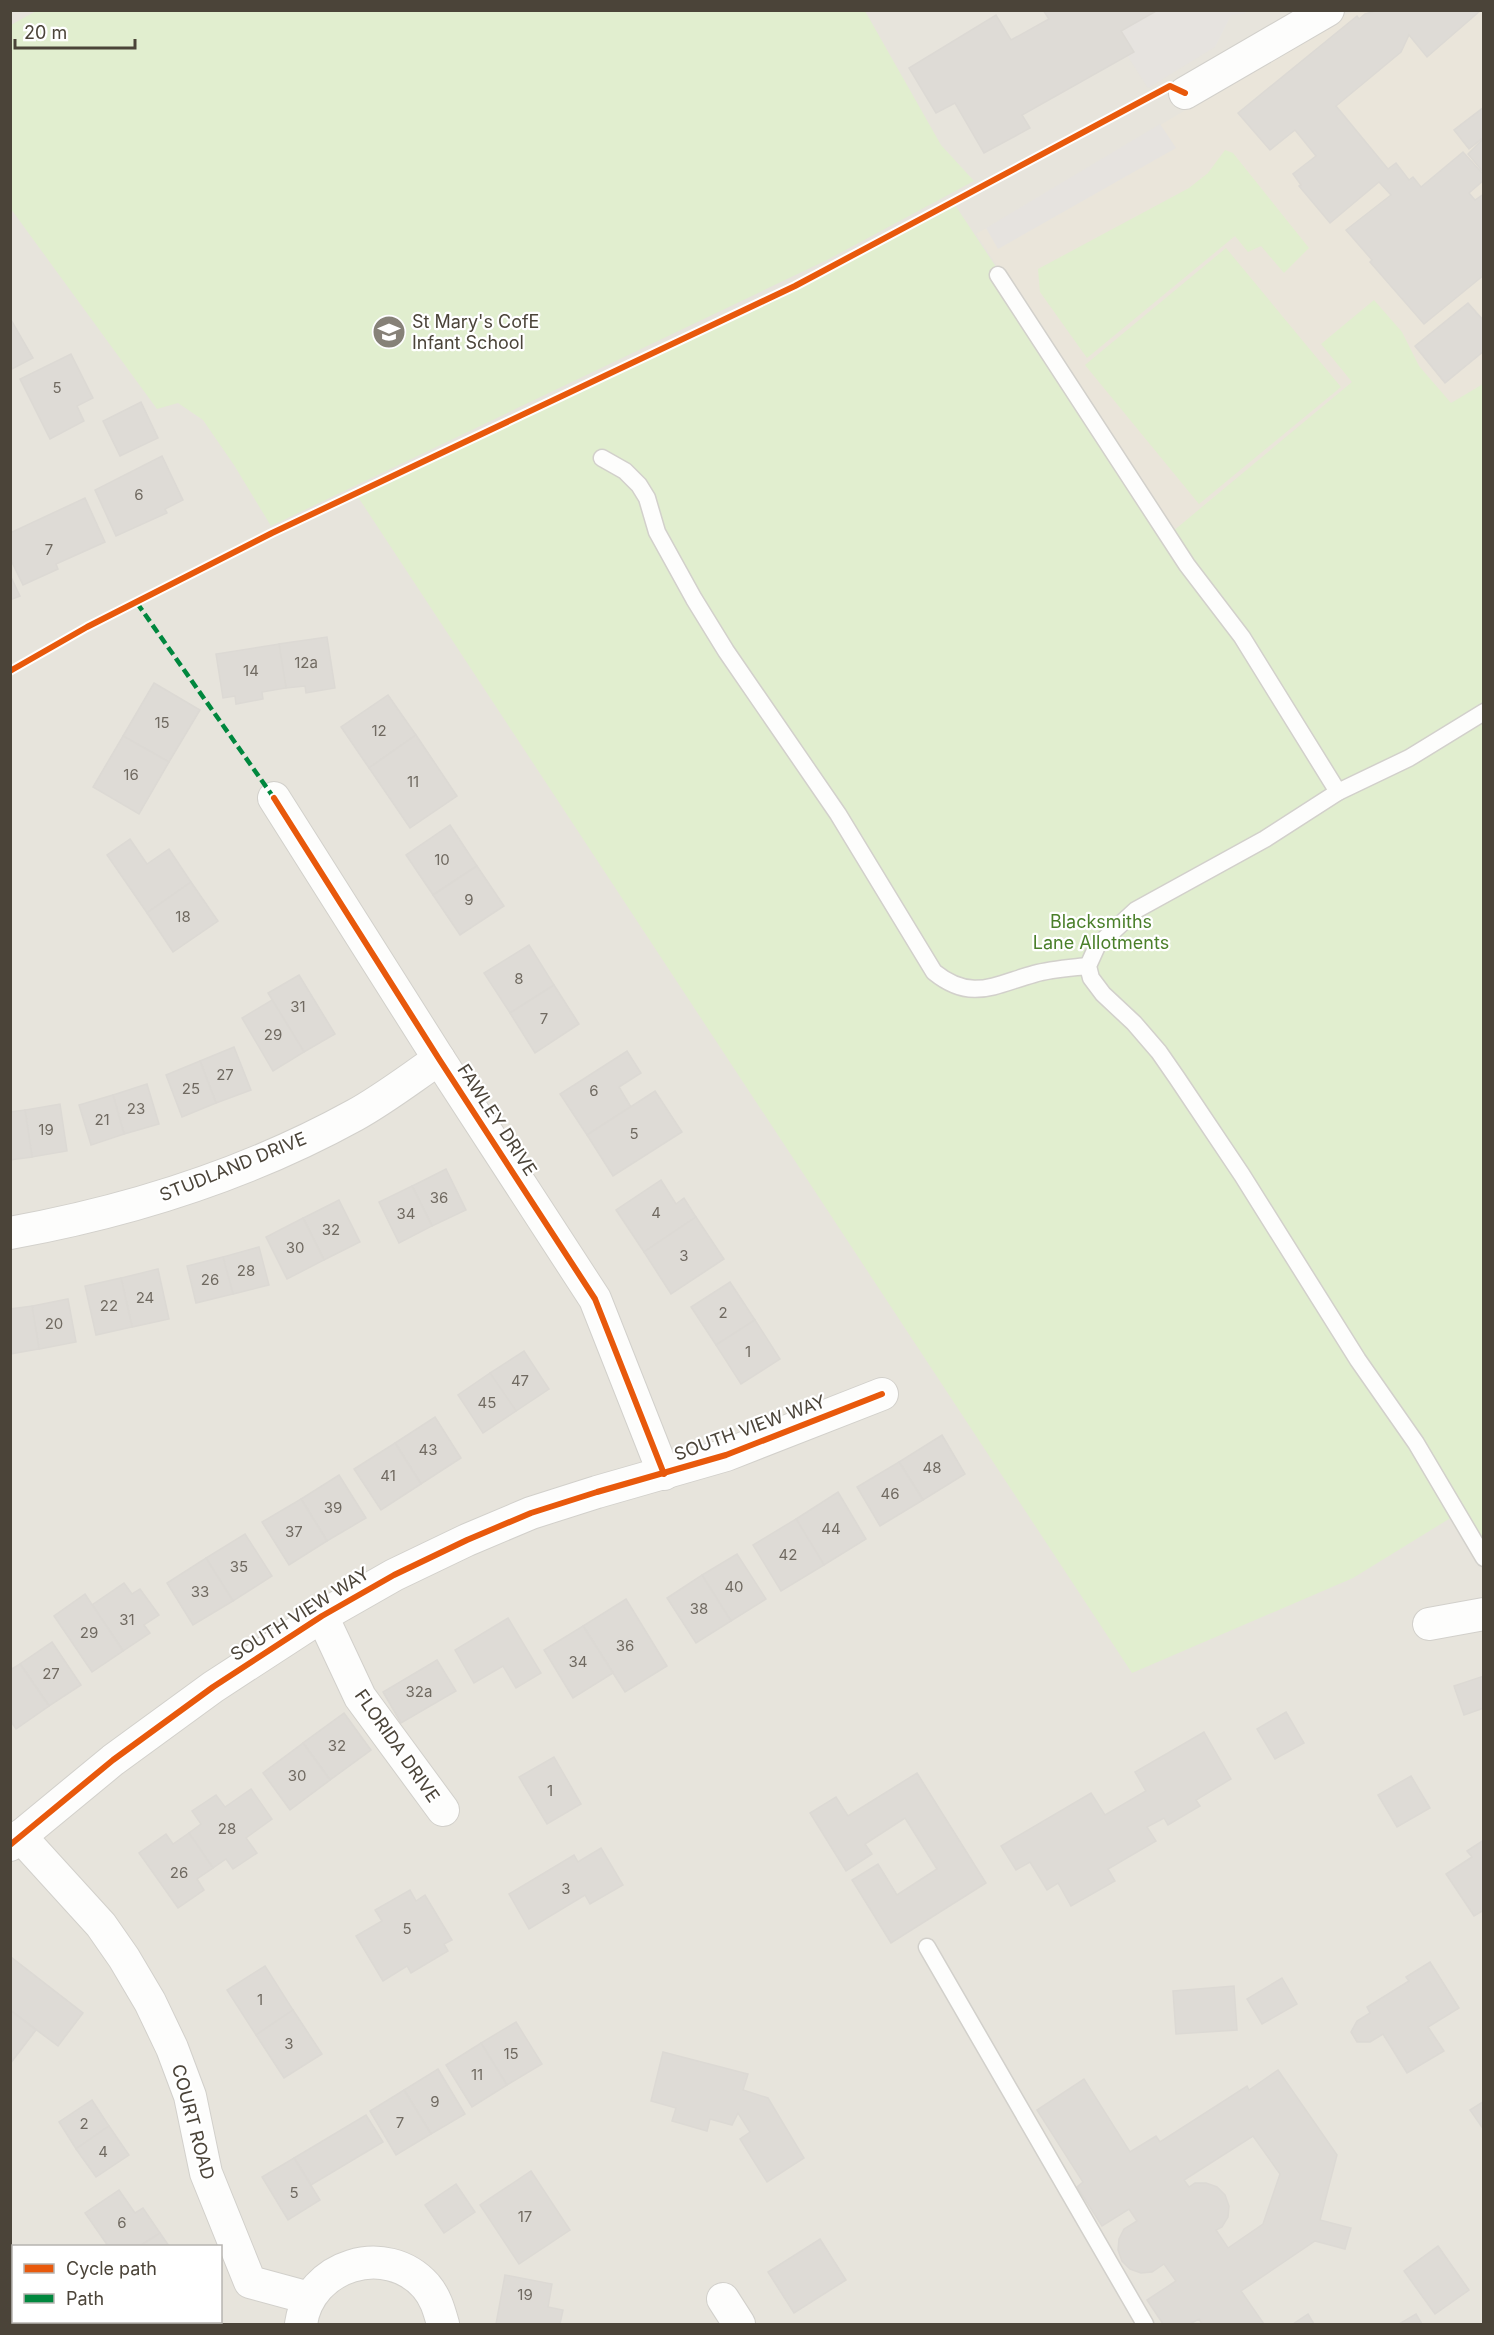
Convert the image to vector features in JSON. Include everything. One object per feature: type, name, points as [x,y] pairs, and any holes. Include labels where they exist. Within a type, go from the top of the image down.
[{"type":"street","points":[[1185,93],[1329,10]]},
{"type":"street","name":"FAWLEY DRIVE","points":[[274,798],[439,1059],[596,1299],[664,1474]]},
{"type":"street","name":"STUDLAND DRIVE","points":[[10,1233],[56,1225],[126,1208],[205,1182],[282,1151],[357,1114],[439,1059]]},
{"type":"street","name":"SOUTH VIEW WAY","points":[[15,1841],[66,1797],[160,1724],[322,1616],[394,1575],[467,1540],[531,1514],[597,1492],[726,1455],[882,1394]]},
{"type":"street","points":[[1429,1624],[1484,1614]]},
{"type":"street","name":"FLORIDA DRIVE","points":[[322,1616],[360,1697],[443,1810]]},
{"type":"street","name":"COURT ROAD","points":[[15,1841],[100,1925],[124,1958],[150,2001],[172,2048],[190,2096],[206,2173],[250,2282],[305,2311],[326,2279],[338,2271],[352,2264],[386,2263],[405,2270],[425,2285],[438,2307],[443,2325]]},
{"type":"lane","points":[[998,275],[1187,565],[1242,637],[1338,792]]},
{"type":"lane","points":[[602,458],[625,471],[639,484],[647,498],[657,532],[694,599],[726,651],[843,823],[934,972],[959,987],[978,990],[1035,974],[1088,966]]},
{"type":"lane","points":[[1484,712],[1408,758],[1338,792],[1265,838],[1136,910],[1097,946],[1088,966],[1091,978],[1147,1037],[1242,1175],[1358,1360],[1416,1443],[1484,1558]]},
{"type":"lane","points":[[927,1947],[1145,2325]]},
{"type":"shaded area","points":[[11,11],[1483,11],[1483,2324],[11,2324]]},
{"type":"shaded area","points":[[1158,11],[1248,11],[1231,15],[1215,47],[1148,88],[1127,55],[1134,51],[1121,31]]},
{"type":"shaded area","points":[[1353,11],[1483,11],[1483,138],[1468,154],[1483,173],[1483,384],[1191,560],[976,234]]},
{"type":"shaded area","points":[[1160,124],[1176,148],[998,249],[986,228]]},
{"type":"green space","name":"St Mary's CofE Infant School","points":[[38,10],[865,11],[941,145],[974,181],[827,260],[271,526],[203,420],[178,403],[157,409],[11,209],[11,25]]},
{"type":"green space","points":[[1225,150],[1233,153],[1309,248],[1284,273],[1261,246],[1248,252],[1235,236],[1087,358],[1040,292],[1038,269],[1189,188],[1208,173]]},
{"type":"green space","name":"Blacksmiths Lane Allotments","points":[[953,202],[1172,532],[1352,382],[1321,344],[1374,300],[1402,332],[1419,366],[1451,403],[1483,384],[1483,1558],[1457,1514],[1353,1578],[1132,1673],[356,494],[795,286]]},
{"type":"green space","points":[[1226,248],[1341,387],[1199,504],[1085,365]]},
{"type":"building","points":[[1043,10],[1158,10],[1121,31],[1134,52],[1022,115],[1030,128],[984,153],[955,103],[936,113],[909,68],[996,15],[1011,40],[1049,19]]},
{"type":"building","points":[[1379,10],[1481,10],[1427,57],[1409,35],[1401,52],[1336,106],[1388,169],[1396,163],[1409,180],[1413,177],[1421,187],[1463,152],[1484,175],[1484,180],[1469,193],[1475,200],[1484,194],[1484,275],[1424,324],[1370,262],[1372,260],[1346,230],[1391,195],[1379,182],[1330,223],[1299,186],[1301,185],[1293,174],[1316,156],[1295,130],[1270,150],[1238,113],[1357,16],[1359,19],[1365,14]]},
{"type":"building","points":[[1484,107],[1484,137],[1469,149],[1454,130]]},
{"type":"building","points":[[1484,138],[1484,173],[1468,154]]},
{"type":"building","points":[[1468,303],[1484,321],[1484,351],[1445,383],[1415,346]]},
{"type":"building","points":[[10,318],[33,358],[10,370]]},
{"type":"building","points":[[71,354],[93,398],[77,406],[84,421],[50,439],[20,379]]},
{"type":"building","points":[[141,402],[158,438],[120,456],[103,421]]},
{"type":"building","points":[[162,456],[183,500],[165,509],[167,513],[116,536],[95,490]]},
{"type":"building","points":[[85,498],[105,542],[56,564],[58,569],[23,585],[10,558],[10,533]]},
{"type":"building","points":[[10,575],[20,596],[10,600]]},
{"type":"building","points":[[327,637],[335,688],[306,693],[305,686],[286,688],[279,644]]},
{"type":"building","points":[[279,644],[286,688],[262,692],[263,699],[236,704],[235,696],[223,698],[216,654]]},
{"type":"building","points":[[154,683],[200,710],[169,762],[123,736]]},
{"type":"building","points":[[388,695],[416,735],[369,768],[341,727]]},
{"type":"building","points":[[416,735],[457,796],[410,828],[369,768]]},
{"type":"building","points":[[123,736],[169,762],[139,814],[93,787]]},
{"type":"building","points":[[450,825],[477,866],[433,895],[406,855]]},
{"type":"building","points":[[130,839],[147,864],[169,849],[191,882],[147,913],[107,855]]},
{"type":"building","points":[[477,866],[504,906],[460,935],[433,895]]},
{"type":"building","points":[[191,882],[218,921],[173,952],[147,913]]},
{"type":"building","points":[[529,945],[554,985],[510,1013],[484,973]]},
{"type":"building","points":[[299,975],[335,1034],[304,1052],[268,993]]},
{"type":"building","points":[[554,985],[579,1024],[535,1053],[510,1013]]},
{"type":"building","points":[[272,1000],[304,1052],[273,1071],[242,1018]]},
{"type":"building","points":[[234,1047],[251,1090],[216,1103],[200,1061]]},
{"type":"building","points":[[627,1051],[641,1073],[619,1087],[631,1107],[587,1135],[560,1094]]},
{"type":"building","points":[[200,1061],[216,1103],[182,1117],[166,1075]]},
{"type":"building","points":[[147,1084],[159,1124],[124,1134],[113,1095]]},
{"type":"building","points":[[655,1091],[682,1132],[613,1176],[587,1135]]},
{"type":"building","points":[[113,1095],[124,1134],[91,1145],[79,1105]]},
{"type":"building","points":[[60,1104],[67,1151],[32,1157],[25,1110]]},
{"type":"building","points":[[25,1110],[32,1157],[10,1160],[10,1112]]},
{"type":"building","points":[[446,1169],[466,1210],[432,1226],[412,1186]]},
{"type":"building","points":[[661,1180],[676,1204],[684,1198],[696,1217],[644,1252],[616,1210]]},
{"type":"building","points":[[412,1186],[432,1226],[399,1243],[379,1202]]},
{"type":"building","points":[[339,1200],[360,1242],[324,1260],[303,1218]]},
{"type":"building","points":[[696,1217],[724,1259],[671,1294],[644,1252]]},
{"type":"building","points":[[303,1218],[324,1260],[287,1279],[266,1237]]},
{"type":"building","points":[[259,1247],[269,1285],[233,1294],[223,1257]]},
{"type":"building","points":[[223,1257],[233,1294],[196,1303],[187,1266]]},
{"type":"building","points":[[158,1269],[169,1319],[132,1327],[121,1278]]},
{"type":"building","points":[[121,1278],[132,1327],[96,1335],[85,1286]]},
{"type":"building","points":[[730,1282],[755,1320],[716,1345],[691,1307]]},
{"type":"building","points":[[68,1299],[76,1342],[39,1349],[32,1306]]},
{"type":"building","points":[[32,1306],[39,1349],[10,1354],[10,1309]]},
{"type":"building","points":[[755,1320],[780,1359],[741,1384],[716,1345]]},
{"type":"building","points":[[524,1351],[549,1389],[516,1411],[490,1373]]},
{"type":"building","points":[[490,1373],[516,1411],[483,1433],[458,1395]]},
{"type":"building","points":[[435,1417],[461,1458],[421,1484],[395,1443]]},
{"type":"building","points":[[942,1435],[965,1474],[923,1500],[899,1462]]},
{"type":"building","points":[[395,1443],[421,1484],[381,1510],[354,1469]]},
{"type":"building","points":[[899,1462],[923,1500],[880,1526],[857,1487]]},
{"type":"building","points":[[339,1475],[366,1518],[327,1541],[301,1499]]},
{"type":"building","points":[[838,1492],[866,1539],[824,1565],[796,1519]]},
{"type":"building","points":[[301,1499],[327,1541],[289,1565],[262,1522]]},
{"type":"building","points":[[796,1519],[824,1565],[781,1591],[753,1545]]},
{"type":"building","points":[[245,1534],[272,1576],[233,1601],[206,1558]]},
{"type":"building","points":[[737,1554],[766,1599],[731,1621],[702,1575]]},
{"type":"building","points":[[206,1558],[233,1601],[193,1625],[167,1583]]},
{"type":"building","points":[[702,1575],[731,1621],[696,1643],[667,1598]]},
{"type":"building","points":[[124,1583],[132,1594],[140,1589],[159,1615],[144,1625],[150,1633],[123,1651],[92,1605]]},
{"type":"building","points":[[85,1594],[123,1651],[92,1672],[54,1616]]},
{"type":"building","points":[[626,1599],[667,1666],[625,1692],[583,1626]]},
{"type":"building","points":[[508,1618],[541,1673],[516,1688],[503,1666],[474,1683],[455,1650]]},
{"type":"building","points":[[583,1626],[613,1673],[573,1698],[544,1650]]},
{"type":"building","points":[[52,1642],[81,1685],[49,1706],[20,1664]]},
{"type":"building","points":[[437,1660],[456,1691],[401,1723],[383,1692]]},
{"type":"building","points":[[20,1664],[49,1706],[16,1729],[10,1720],[10,1670]]},
{"type":"building","points":[[1484,1676],[1484,1708],[1464,1715],[1454,1686]]},
{"type":"building","points":[[1286,1712],[1304,1743],[1275,1759],[1257,1729]]},
{"type":"building","points":[[344,1713],[371,1750],[330,1780],[303,1743]]},
{"type":"building","points":[[1204,1732],[1231,1779],[1196,1800],[1200,1806],[1168,1825],[1164,1818],[1147,1827],[1156,1841],[1108,1869],[1115,1881],[1071,1906],[1058,1883],[1047,1890],[1030,1862],[1016,1870],[1001,1846],[1091,1793],[1105,1815],[1146,1791],[1135,1772]]},
{"type":"building","points":[[303,1743],[330,1780],[290,1810],[263,1773]]},
{"type":"building","points":[[554,1757],[581,1804],[547,1824],[519,1777]]},
{"type":"building","points":[[917,1773],[986,1883],[891,1943],[852,1880],[878,1864],[897,1895],[937,1869],[905,1818],[865,1844],[872,1854],[846,1871],[810,1813],[836,1797],[848,1816]]},
{"type":"building","points":[[1411,1776],[1430,1808],[1397,1827],[1378,1795]]},
{"type":"building","points":[[251,1789],[272,1819],[246,1838],[257,1853],[233,1869],[226,1859],[213,1868],[189,1833],[201,1824],[192,1811],[216,1795],[225,1807]]},
{"type":"building","points":[[189,1833],[213,1868],[197,1879],[204,1890],[178,1908],[139,1853],[166,1834],[173,1844]]},
{"type":"building","points":[[1484,1840],[1484,1910],[1474,1916],[1446,1874],[1472,1857],[1467,1851]]},
{"type":"building","points":[[601,1848],[623,1885],[590,1904],[585,1895],[529,1929],[509,1894],[574,1855],[578,1862]]},
{"type":"building","points":[[410,1890],[416,1901],[425,1895],[452,1940],[444,1944],[448,1951],[411,1973],[407,1966],[383,1981],[356,1936],[382,1921],[375,1910]]},
{"type":"building","points":[[11,1957],[83,2013],[58,2046],[10,2010]]},
{"type":"building","points":[[1430,1962],[1459,2008],[1428,2027],[1444,2051],[1407,2073],[1383,2034],[1370,2042],[1357,2042],[1351,2032],[1357,2021],[1370,2013],[1367,2007],[1409,1981],[1406,1977]]},
{"type":"building","points":[[265,1966],[293,2010],[256,2035],[227,1990]]},
{"type":"building","points":[[1282,1978],[1297,2004],[1262,2024],[1247,1999]]},
{"type":"building","points":[[1234,1986],[1237,2030],[1176,2034],[1173,1991]]},
{"type":"building","points":[[10,2010],[36,2030],[10,2064]]},
{"type":"building","points":[[293,2010],[322,2054],[284,2078],[256,2035]]},
{"type":"building","points":[[516,2022],[542,2064],[507,2085],[481,2043]]},
{"type":"building","points":[[481,2043],[507,2085],[472,2107],[446,2065]]},
{"type":"building","points":[[663,2052],[748,2074],[743,2090],[768,2098],[804,2158],[767,2182],[740,2139],[750,2132],[738,2113],[732,2125],[710,2119],[707,2131],[672,2121],[676,2108],[651,2101]]},
{"type":"building","points":[[438,2069],[465,2114],[431,2134],[404,2090]]},
{"type":"building","points":[[1278,2070],[1337,2155],[1320,2220],[1351,2228],[1345,2249],[1315,2241],[1241,2291],[1264,2324],[1202,2324],[1199,2319],[1190,2324],[1163,2324],[1147,2300],[1176,2281],[1164,2264],[1152,2272],[1141,2273],[1130,2269],[1122,2261],[1118,2250],[1119,2239],[1124,2229],[1137,2221],[1129,2209],[1102,2226],[1077,2187],[1083,2182],[1037,2110],[1084,2079],[1130,2152],[1156,2136],[1160,2142],[1247,2086],[1249,2090]],"holes":[[[1253,2136],[1280,2174],[1263,2224],[1228,2248],[1216,2230],[1222,2227],[1228,2217],[1229,2206],[1225,2195],[1217,2187],[1206,2183],[1195,2183],[1189,2187],[1184,2180]]]},
{"type":"building","points":[[404,2090],[431,2134],[396,2155],[370,2111]]},
{"type":"building","points":[[92,2100],[109,2126],[76,2149],[59,2122]]},
{"type":"building","points":[[1484,2101],[1484,2130],[1470,2110]]},
{"type":"building","points":[[366,2115],[383,2142],[311,2185],[294,2158]]},
{"type":"building","points":[[109,2126],[129,2155],[96,2177],[76,2149]]},
{"type":"building","points":[[294,2158],[320,2200],[288,2220],[262,2177]]},
{"type":"building","points":[[531,2171],[570,2230],[519,2264],[480,2205]]},
{"type":"building","points":[[456,2184],[475,2212],[444,2233],[425,2205]]},
{"type":"building","points":[[119,2190],[135,2213],[143,2208],[160,2233],[142,2245],[107,2245],[85,2213]]},
{"type":"building","points":[[160,2233],[168,2245],[142,2245]]},
{"type":"building","points":[[820,2239],[846,2280],[794,2313],[768,2272]]},
{"type":"building","points":[[1438,2246],[1469,2290],[1435,2314],[1404,2271]]},
{"type":"building","points":[[505,2275],[552,2284],[548,2307],[563,2310],[560,2324],[496,2324]]},
{"type":"building","points":[[1308,2314],[1314,2324],[1293,2324]]},
{"type":"building","points":[[1416,2314],[1422,2324],[1399,2324]]},
{"type":"marked path","points":[[137,603],[274,798]]},
{"type":"cycle path","points":[[10,671],[87,627],[272,533],[795,286],[1170,86],[1185,93]]},
{"type":"cycle path","points":[[274,798],[439,1059],[595,1299],[664,1474]]},
{"type":"cycle path","points":[[10,1845],[113,1760],[213,1687],[322,1616],[394,1575],[531,1513],[726,1455],[882,1394]]},
{"type":"place","name":"St Mary's CofE Infant School","points":[[389,332]]}]
